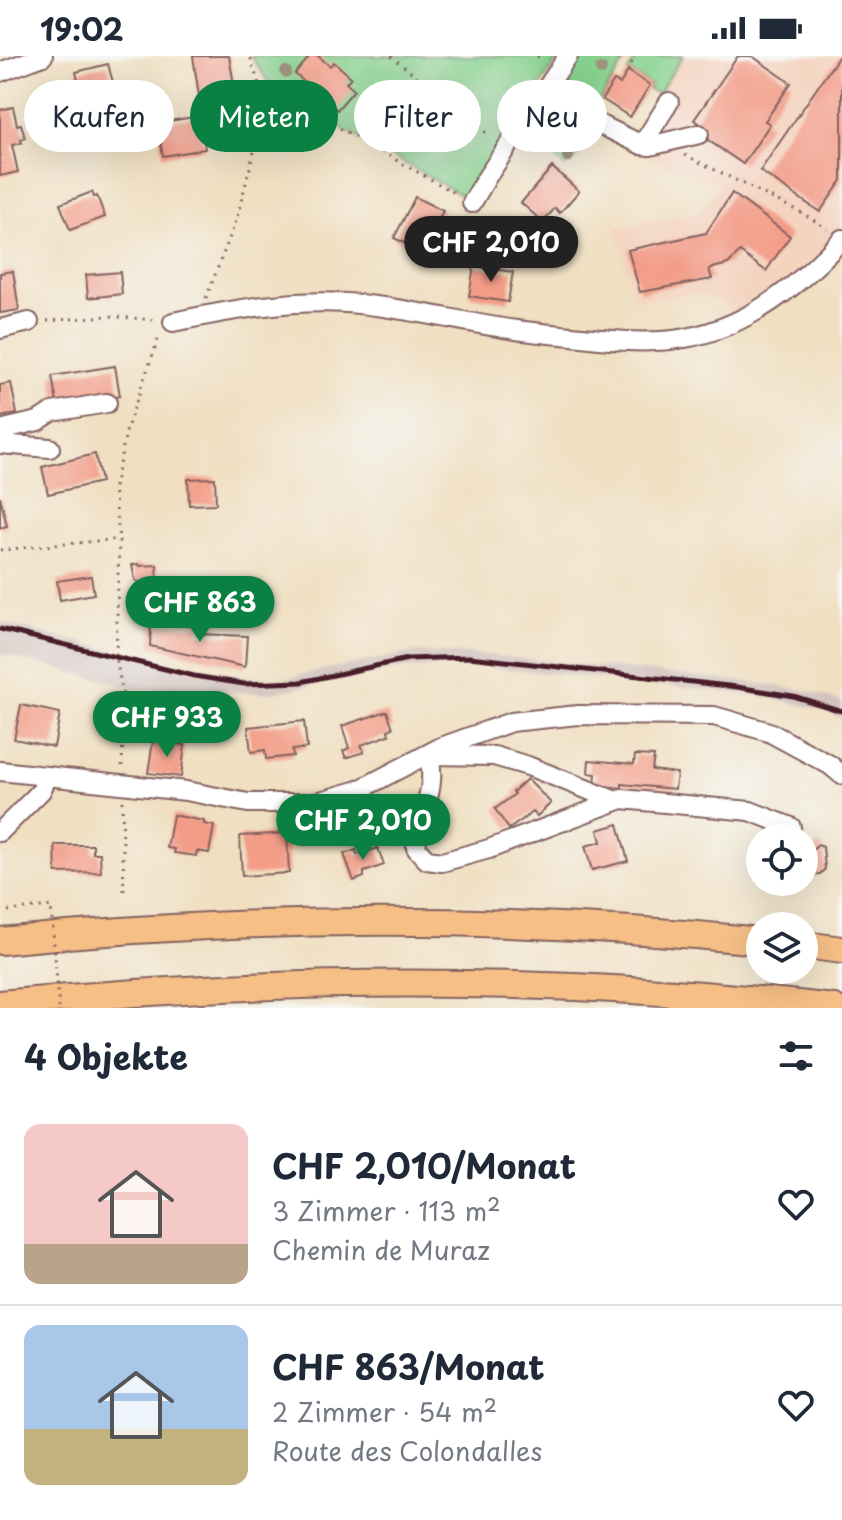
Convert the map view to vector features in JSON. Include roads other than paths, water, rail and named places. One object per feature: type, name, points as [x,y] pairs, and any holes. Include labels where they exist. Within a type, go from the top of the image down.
[{"type":"highway","points":[[0,941],[246,923],[434,921],[619,929],[746,940]]},
{"type":"highway","points":[[818,947],[842,950]]},
{"type":"highway","points":[[0,1004],[232,987],[435,983],[618,989],[834,1008]]},
{"type":"street","points":[[0,72],[43,56]]},
{"type":"street","points":[[553,80],[568,56]]},
{"type":"street","points":[[642,145],[669,102]]},
{"type":"street","points":[[607,128],[650,146],[699,134]]},
{"type":"street","points":[[472,203],[504,152]]},
{"type":"street","points":[[173,322],[235,309],[288,303],[347,303],[515,330],[622,341],[685,338],[721,328],[757,310],[805,278],[836,235]]},
{"type":"street","points":[[0,329],[29,322]]},
{"type":"street","points":[[0,430],[38,421],[52,412],[107,403]]},
{"type":"street","points":[[0,444],[50,448]]},
{"type":"street","points":[[0,771],[186,791],[248,803],[313,803],[359,790],[441,747],[511,722],[578,715],[714,716],[769,732],[830,765],[842,775]]},
{"type":"street","points":[[429,755],[433,773],[428,801],[417,832],[416,848],[427,860],[442,862],[489,849],[622,799],[750,811],[783,824]]},
{"type":"street","points":[[429,755],[494,756],[616,801]]},
{"type":"street","points":[[0,832],[41,791],[48,776]]},
{"type":"railway","points":[[0,629],[194,676],[244,684],[301,682],[408,659],[469,657],[737,687],[793,696],[842,711]]}]
